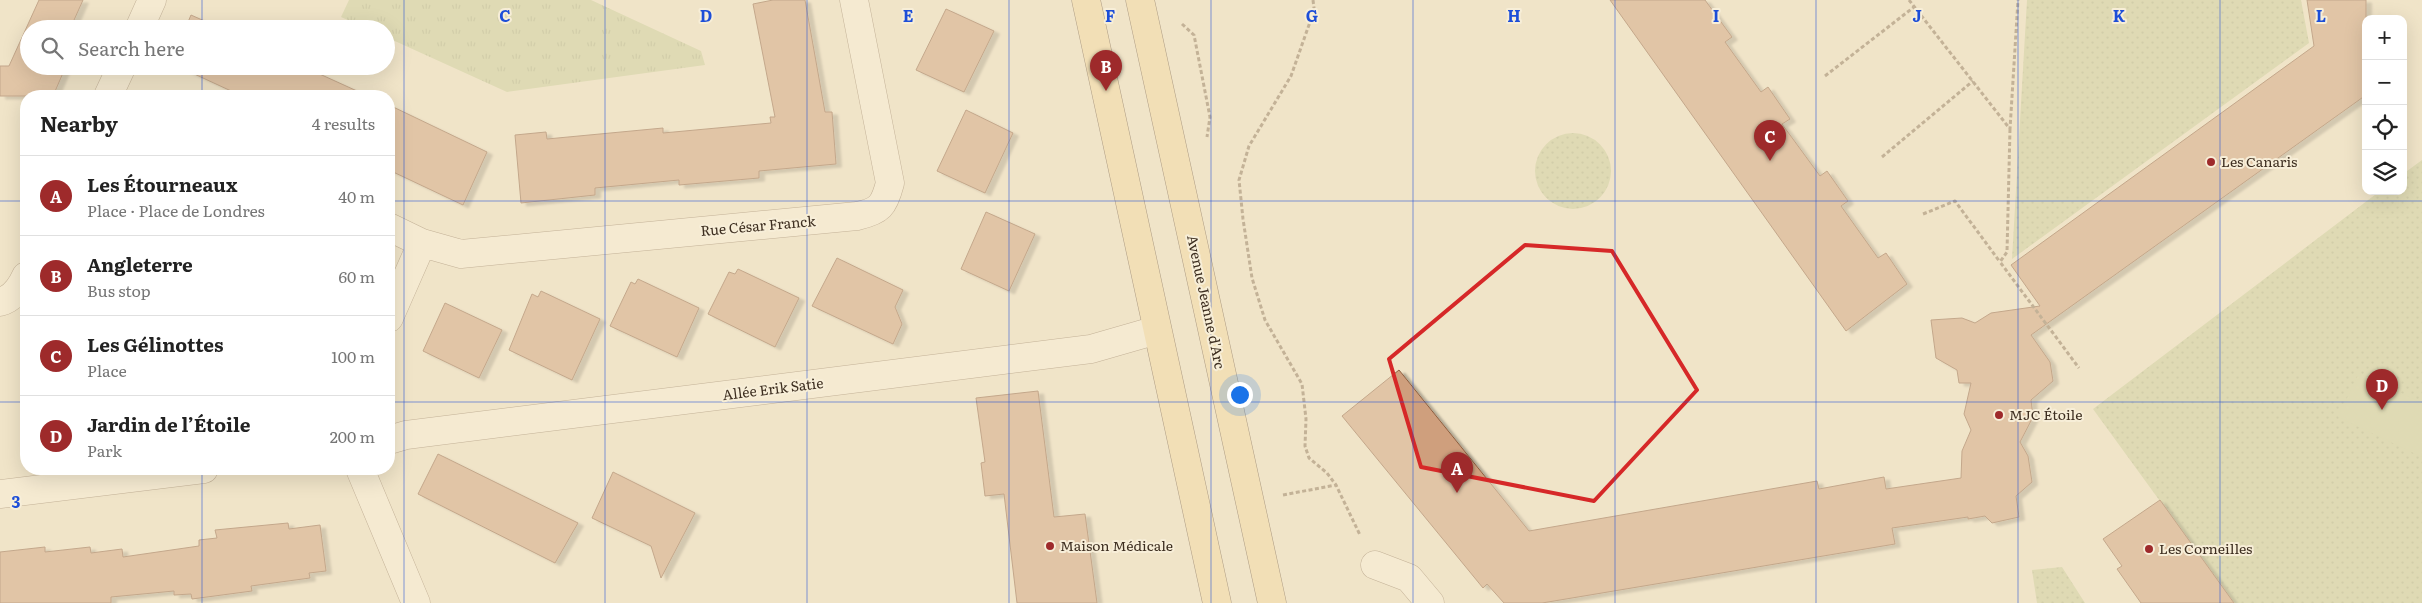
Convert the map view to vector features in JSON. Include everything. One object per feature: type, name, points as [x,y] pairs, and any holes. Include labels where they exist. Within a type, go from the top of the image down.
[{"type":"main road","points":[[1086,0],[1216,603]]},
{"type":"main road","name":"Avenue Jeanne d'Arc","points":[[1140,0],[1272,603]]},
{"type":"street","points":[[143,20],[152,0]]},
{"type":"street","name":"Rue César Franck","points":[[395,231],[422,243],[461,254],[857,216],[876,212],[886,200],[890,182],[854,0]]},
{"type":"street","points":[[111,90],[118,75]]},
{"type":"street","points":[[395,304],[422,243]]},
{"type":"street","points":[[0,302],[6,300],[20,288]]},
{"type":"street","name":"Allée Erik Satie","points":[[395,438],[406,435],[1091,349],[1157,330]]},
{"type":"street","points":[[0,494],[155,475]]},
{"type":"street","points":[[363,475],[416,603]]},
{"type":"street","points":[[1375,565],[1409,578],[1430,603]]},
{"type":"path","points":[[1313,0],[1315,16],[1310,22],[1291,76],[1249,146],[1239,180],[1252,278],[1265,320],[1302,384],[1306,419],[1306,446],[1310,458],[1327,472],[1336,485],[1375,565]]},
{"type":"path","points":[[1909,0],[2010,129]]},
{"type":"path","points":[[2000,262],[2006,252],[2010,129],[2018,0]]},
{"type":"path","points":[[1825,76],[1914,7]]},
{"type":"path","points":[[1178,21],[1194,35],[1210,117],[1205,146]]},
{"type":"path","points":[[1882,157],[1972,81]]},
{"type":"path","points":[[1923,214],[1955,201],[2079,368]]},
{"type":"path","points":[[1283,495],[1336,485]]},
{"type":"highlighted area","points":[[1525,245],[1612,251],[1697,390],[1594,501],[1421,467],[1389,359]]},
{"type":"green space","points":[[349,0],[591,0],[701,51],[705,65],[507,92],[395,41],[395,20],[348,20],[341,17]]},
{"type":"green space","points":[[2027,0],[2301,0],[2309,43],[2012,259]]},
{"type":"green space","points":[[1573,133],[1588,136],[1600,144],[1608,156],[1611,171],[1608,186],[1600,198],[1588,206],[1573,209],[1558,206],[1546,198],[1538,186],[1535,171],[1538,156],[1546,144],[1558,136]]},
{"type":"green space","points":[[2422,160],[2422,603],[2234,603],[2093,409],[2375,195],[2407,195],[2407,171]]},
{"type":"green space","points":[[2359,373],[2422,403],[2422,457],[2338,417]]},
{"type":"green space","points":[[2062,567],[2085,603],[2037,603],[2032,570]]},
{"type":"building","points":[[39,0],[83,0],[74,20],[30,20]]},
{"type":"building","points":[[773,0],[805,0],[825,112],[832,112],[836,164],[759,171],[759,178],[679,185],[679,180],[595,188],[595,195],[521,203],[515,135],[546,132],[547,139],[663,128],[663,133],[771,123],[770,117],[775,117],[753,4]]},
{"type":"building","points":[[1610,0],[1705,0],[1732,37],[1725,42],[1761,92],[1768,87],[1790,119],[1782,124],[1820,176],[1827,171],[1848,201],[1841,206],[1878,258],[1886,253],[1907,284],[1846,331]]},
{"type":"building","points":[[2307,0],[2366,0],[2366,15],[2362,15],[2362,98],[2031,335],[2050,362],[2053,381],[2031,400],[2033,417],[2020,442],[2028,456],[2032,482],[2016,496],[2019,517],[1992,523],[1985,516],[1968,519],[1968,517],[1892,528],[1895,544],[1542,603],[1504,603],[1487,584],[1483,588],[1342,416],[1399,370],[1529,531],[1817,481],[1819,489],[1884,477],[1886,489],[1961,478],[1962,451],[1971,430],[1964,414],[1971,383],[1959,383],[1957,370],[1936,358],[1931,320],[1962,318],[1975,323],[1991,313],[2040,306],[2011,265],[2314,46]]},
{"type":"building","points":[[946,9],[994,31],[964,92],[916,70]]},
{"type":"building","points":[[191,15],[202,20],[189,20]]},
{"type":"building","points":[[20,42],[20,75],[62,75],[56,90],[20,90],[20,96],[0,96],[0,66],[9,66]]},
{"type":"building","points":[[196,75],[322,75],[355,90],[229,90]]},
{"type":"building","points":[[395,108],[487,152],[463,205],[395,173]]},
{"type":"building","points":[[966,110],[1013,133],[985,193],[937,171]]},
{"type":"building","points":[[986,212],[1035,234],[1009,291],[961,269]]},
{"type":"building","points":[[837,258],[903,290],[895,307],[902,324],[893,344],[812,306]]},
{"type":"building","points":[[738,269],[799,298],[775,347],[708,314],[729,272],[735,274]]},
{"type":"building","points":[[638,279],[699,308],[677,357],[610,326],[631,282],[635,284]]},
{"type":"building","points":[[541,291],[600,319],[572,380],[509,350],[532,294],[538,297]]},
{"type":"building","points":[[445,303],[502,330],[479,378],[423,351]]},
{"type":"building","points":[[1038,391],[1054,517],[1085,514],[1097,603],[1017,603],[1004,494],[985,496],[981,463],[985,462],[976,398]]},
{"type":"building","points":[[438,454],[578,523],[555,563],[418,494]]},
{"type":"building","points":[[613,472],[695,513],[661,578],[651,546],[592,518]]},
{"type":"building","name":"Les Corneilles","points":[[2160,500],[2234,603],[2141,603],[2117,569],[2122,566],[2103,539]]},
{"type":"building","points":[[288,523],[289,529],[320,525],[326,571],[309,573],[310,578],[251,586],[252,591],[192,599],[191,594],[174,595],[174,591],[111,597],[111,603],[0,603],[0,552],[45,547],[45,552],[90,547],[91,553],[122,549],[123,557],[199,546],[199,540],[217,538],[215,530]]},
{"type":"place","name":"Angleterre","points":[[1106,91]]},
{"type":"place","name":"Les Gélinottes","points":[[1770,161]]},
{"type":"place","name":"Les Canaris","points":[[2211,162]]},
{"type":"place","name":"Jardin de l’Étoile","points":[[2382,410]]},
{"type":"place","name":"MJC Étoile","points":[[1999,415]]},
{"type":"place","name":"Les Étourneaux","points":[[1457,493]]},
{"type":"place","name":"Maison Médicale","points":[[1050,546]]},
{"type":"place","name":"Les Corneilles","points":[[2149,549]]}]
